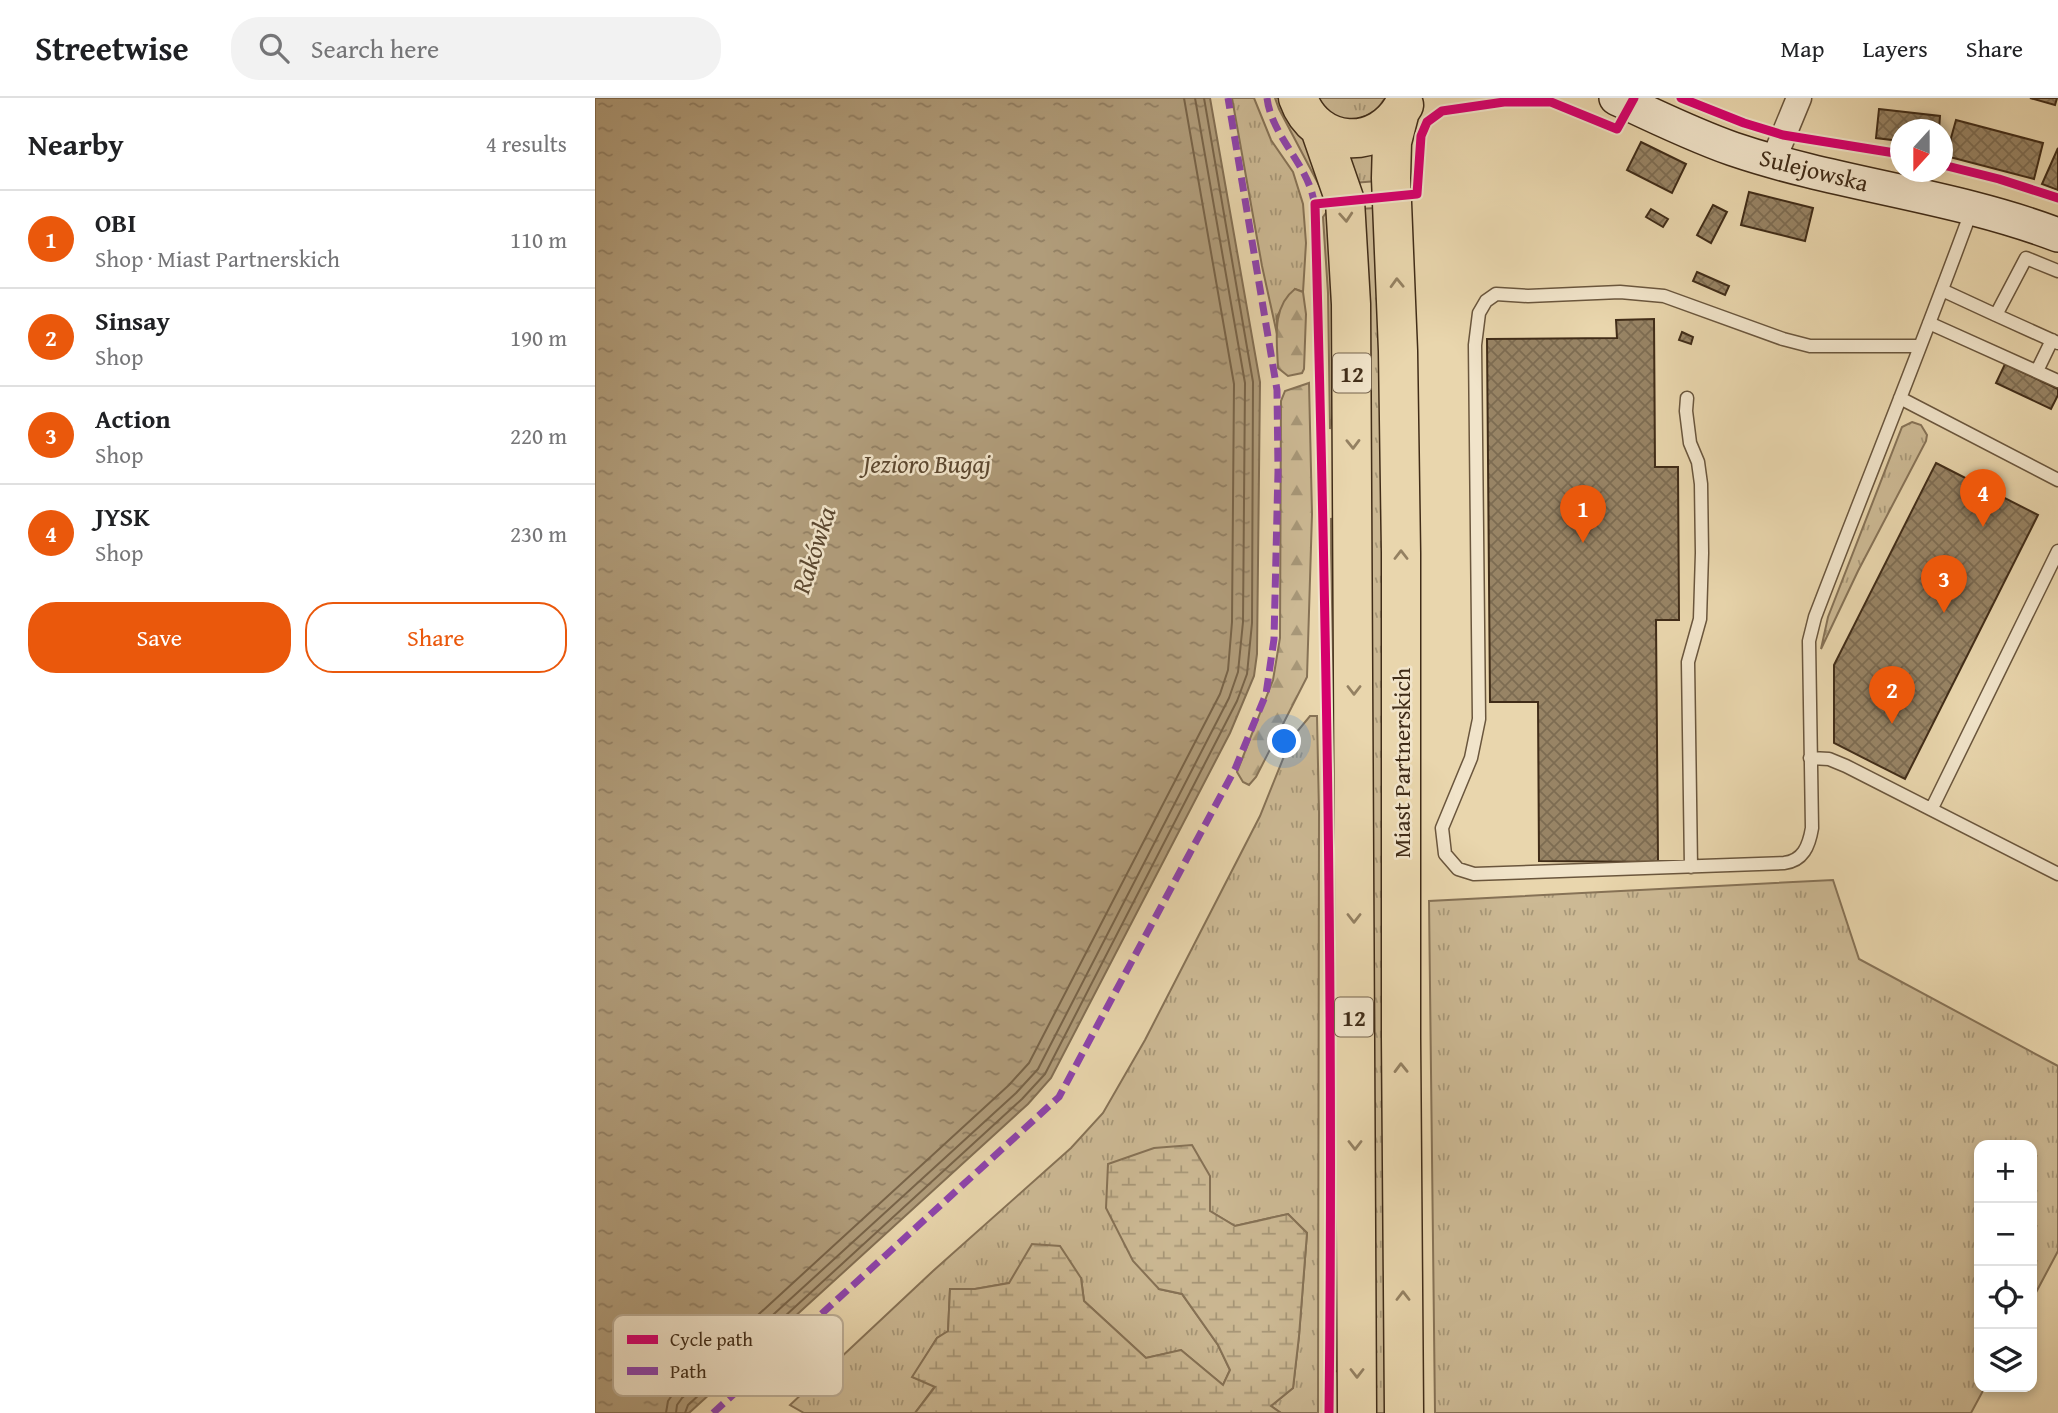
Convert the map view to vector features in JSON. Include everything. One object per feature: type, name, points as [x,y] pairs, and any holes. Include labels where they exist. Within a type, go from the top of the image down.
[{"type":"main road","name":"12","points":[[1298,98],[1306,115],[1320,129],[1347,139],[1367,137],[1385,129],[1406,104]]},
{"type":"main road","name":"Sulejowska","points":[[1616,98],[1699,136],[1773,161],[1972,209],[2058,235]]},
{"type":"main road","name":"Miast Partnerskich","points":[[1404,1413],[1401,553],[1398,351],[1391,178],[1392,142],[1406,104]]},
{"type":"main road","name":"Miast Partnerskich","points":[[1320,129],[1345,201],[1351,304],[1357,1413]]},
{"type":"street","points":[[1773,161],[1799,98]]},
{"type":"lane","points":[[1920,346],[1809,346],[1664,296],[1619,292],[1496,295],[1486,301],[1479,313],[1475,345],[1479,719],[1471,758],[1442,828],[1445,854],[1458,869],[1474,874],[1691,867],[1784,863],[1801,857],[1810,840],[1812,828],[1808,641],[1815,617],[1942,290],[1972,209]]},
{"type":"lane","points":[[1996,316],[2027,258],[2058,271]]},
{"type":"lane","points":[[1942,290],[2055,342],[2037,371]]},
{"type":"lane","points":[[1929,323],[2058,381]]},
{"type":"lane","points":[[1687,398],[1690,443],[1698,462],[1701,484],[1702,552],[1700,619],[1688,662],[1691,867]]},
{"type":"lane","points":[[1900,398],[2058,480]]},
{"type":"lane","points":[[1932,808],[2058,551]]},
{"type":"lane","points":[[1810,758],[1829,760],[1846,766],[2057,871]]},
{"type":"green space","points":[[1232,98],[1254,98],[1271,140],[1293,172],[1303,204],[1306,243],[1303,292],[1295,289],[1277,316],[1277,334],[1262,266]]},
{"type":"green space","points":[[1275,98],[1283,98],[1309,142],[1320,187],[1279,109]]},
{"type":"green space","points":[[1317,98],[1385,98],[1374,111],[1351,120],[1334,117]]},
{"type":"green space","points":[[1378,150],[1377,181],[1353,183],[1345,154]]},
{"type":"green space","points":[[1375,208],[1383,298],[1390,1413],[1370,1413],[1359,209]]},
{"type":"green space","points":[[1331,212],[1338,388],[1330,429],[1328,293],[1323,217]]},
{"type":"green space","points":[[1295,289],[1303,292],[1306,314],[1304,369],[1302,373],[1288,376],[1278,368],[1277,325],[1282,305]]},
{"type":"green space","points":[[1309,383],[1312,514],[1307,677],[1256,777],[1249,785],[1243,782],[1237,772],[1273,680],[1280,638],[1281,401],[1285,391]]},
{"type":"green space","points":[[1912,422],[1921,425],[1927,435],[1926,441],[1858,571],[1821,649],[1828,617],[1902,427]]},
{"type":"green space","points":[[1331,518],[1340,553],[1344,1372],[1334,1371]]},
{"type":"green space","points":[[1310,716],[1317,716],[1318,1413],[1281,1413],[1271,1406],[1293,1388],[1307,1233],[1288,1214],[1235,1226],[1210,1211],[1210,1176],[1159,1289],[1182,1294],[1218,1345],[1230,1370],[1223,1385],[1181,1350],[1146,1358],[1084,1301],[1081,1278],[950,1289],[948,1332],[937,1338],[913,1377],[935,1386],[915,1413],[804,1413],[790,1405],[800,1396],[843,1396],[843,1355],[1071,1148],[1103,1113],[1145,1040],[1260,816],[1291,739]]},
{"type":"green space","points":[[1833,880],[1859,959],[2058,1066],[2058,1251],[2037,1291],[2037,1140],[1974,1140],[1974,1392],[1982,1392],[1971,1413],[1435,1413],[1429,901]]},
{"type":"green space","points":[[1192,1145],[1210,1176],[1210,1211],[1235,1226],[1288,1214],[1307,1233],[1293,1388],[1271,1406],[1281,1413],[915,1413],[935,1387],[912,1377],[937,1338],[948,1331],[950,1289],[975,1289],[1009,1283],[1032,1244],[1060,1246],[1081,1278],[1084,1301],[1146,1358],[1181,1350],[1223,1385],[1230,1370],[1218,1345],[1182,1294],[1159,1289],[1133,1261],[1106,1208],[1108,1164],[1154,1148]]},
{"type":"water","name":"Jezioro Bugaj","points":[[595,98],[1210,98],[1260,382],[1257,654],[1254,676],[1230,733],[1051,1078],[1028,1104],[797,1315],[613,1315],[613,1396],[708,1396],[689,1413],[595,1413]]},
{"type":"building","points":[[2030,98],[2057,98],[2055,105]]},
{"type":"building","points":[[1879,109],[1940,116],[1940,119],[1890,119],[1890,140],[1876,138]]},
{"type":"building","points":[[1956,120],[2043,143],[2034,179],[1953,158],[1953,131]]},
{"type":"building","points":[[1641,142],[1686,164],[1672,193],[1627,170]]},
{"type":"building","points":[[2058,148],[2058,190],[2042,184]]},
{"type":"building","points":[[1749,192],[1813,208],[1805,241],[1741,225]]},
{"type":"building","points":[[1713,205],[1727,212],[1711,243],[1697,235]]},
{"type":"building","points":[[1651,209],[1668,219],[1663,227],[1646,217]]},
{"type":"building","points":[[1697,272],[1729,286],[1725,295],[1693,281]]},
{"type":"building","points":[[1654,319],[1655,467],[1678,467],[1679,620],[1656,620],[1658,862],[1539,861],[1538,702],[1490,702],[1487,339],[1617,338],[1616,320]]},
{"type":"building","points":[[1682,332],[1693,337],[1691,344],[1679,340]]},
{"type":"building","points":[[2005,364],[2058,389],[2051,409],[1996,383]]},
{"type":"building","points":[[1936,463],[2038,515],[1905,779],[1834,743],[1834,665]]},
{"type":"marked path","points":[[820,1315],[1059,1097],[1235,769],[1266,694],[1274,639],[1277,390],[1228,98]]},
{"type":"marked path","points":[[1267,98],[1276,127],[1307,181],[1315,210]]},
{"type":"marked path","points":[[713,1413],[732,1396]]},
{"type":"cycle path","points":[[1329,1413],[1328,808],[1315,204],[1417,194],[1421,136],[1427,122],[1442,111],[1504,102],[1551,102],[1617,129],[1634,98]]},
{"type":"cycle path","points":[[1681,98],[1783,135],[1890,152]]},
{"type":"cycle path","points":[[1953,168],[2058,198]]},
{"type":"place","name":"JYSK","points":[[1983,527]]},
{"type":"place","name":"OBI","points":[[1583,543]]},
{"type":"place","name":"Action","points":[[1944,613]]},
{"type":"place","name":"Sinsay","points":[[1892,724]]},
{"type":"water label","name":"Rakówka","points":[[813,550]]}]
